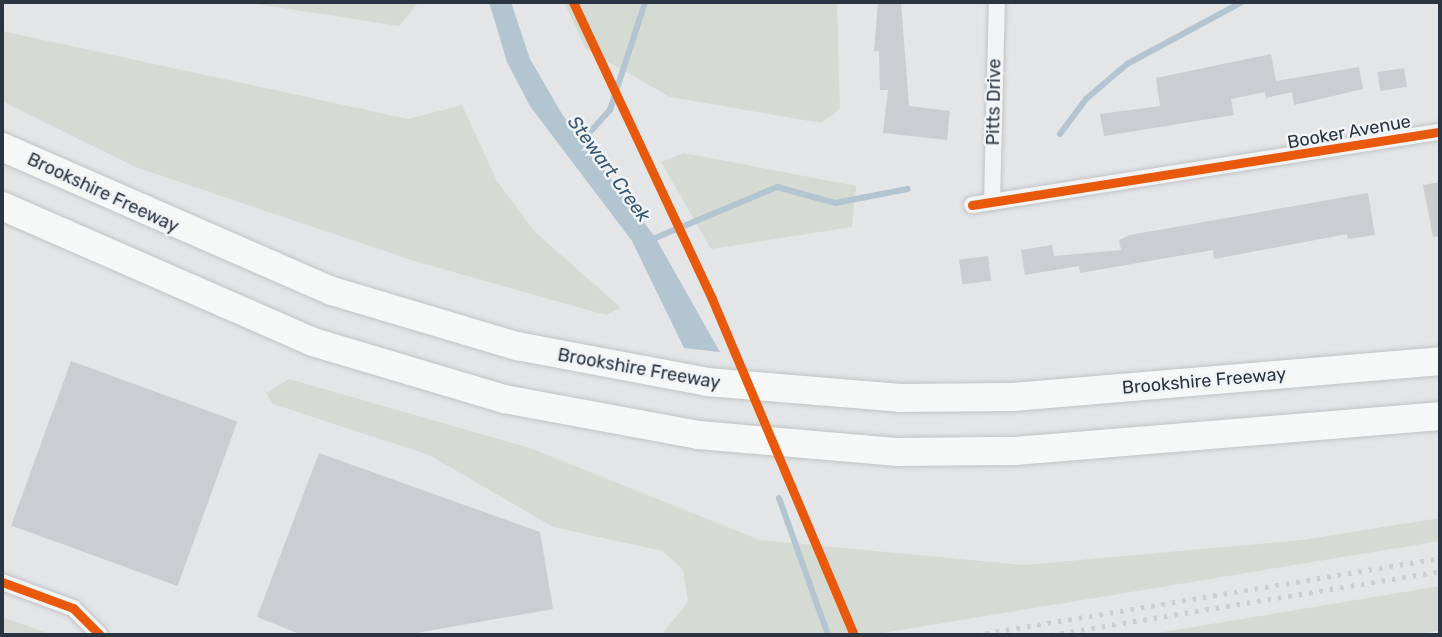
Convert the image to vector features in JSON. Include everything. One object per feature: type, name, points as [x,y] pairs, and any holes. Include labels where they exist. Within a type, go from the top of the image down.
[{"type":"highway","name":"Brookshire Freeway","points":[[2,147],[332,291],[517,346],[707,382],[886,397],[1001,398],[1440,361]]},
{"type":"highway","points":[[2,206],[313,342],[504,399],[699,435],[898,452],[1015,452],[1440,416]]},
{"type":"street","name":"Pitts Drive","points":[[992,202],[996,2]]},
{"type":"street","name":"Booker Avenue","points":[[972,205],[1440,132]]},
{"type":"street","points":[[2,582],[73,608],[100,635]]},
{"type":"shaded area","points":[[244,2],[419,2],[399,26]]},
{"type":"shaded area","points":[[564,2],[837,2],[840,109],[821,123],[670,97],[586,49]]},
{"type":"shaded area","points":[[2,31],[408,119],[462,105],[497,181],[534,231],[621,308],[606,315],[414,261],[135,167],[2,101]]},
{"type":"shaded area","points":[[684,153],[856,186],[852,227],[711,249],[661,162]]},
{"type":"shaded area","points":[[289,379],[530,448],[760,540],[1024,565],[1302,540],[1440,518],[1440,541],[871,635],[661,635],[688,602],[683,570],[663,551],[553,527],[429,455],[273,404],[266,393]]},
{"type":"shaded area","points":[[1440,586],[1440,630],[1418,635],[1145,635]]},
{"type":"shaded area","points":[[2,617],[53,635],[2,635]]},
{"type":"water","points":[[489,2],[511,2],[530,59],[562,114],[655,237],[720,352],[684,348],[632,241],[530,106],[507,62]]},
{"type":"building","points":[[878,2],[901,2],[909,106],[950,111],[947,140],[883,133],[888,90],[880,90],[879,51],[874,51]]},
{"type":"building","points":[[1271,54],[1276,81],[1359,67],[1363,89],[1294,105],[1292,92],[1266,98],[1265,92],[1231,99],[1234,115],[1104,136],[1100,114],[1160,106],[1156,78]]},
{"type":"building","points":[[1404,68],[1407,87],[1380,91],[1377,72]]},
{"type":"building","points":[[1440,182],[1440,236],[1433,237],[1423,185]]},
{"type":"building","points":[[1368,193],[1375,235],[1348,239],[1347,234],[1214,259],[1213,250],[1080,273],[1079,266],[1025,275],[1021,250],[1052,245],[1054,256],[1121,250],[1119,240],[1130,235]]},
{"type":"building","points":[[988,256],[991,281],[962,284],[959,260]]},
{"type":"building","points":[[71,361],[237,422],[177,586],[11,525]]},
{"type":"building","points":[[319,453],[540,532],[553,609],[405,635],[302,635],[257,617]]},
{"type":"waterway","points":[[578,145],[610,110],[645,2]]},
{"type":"waterway","points":[[1060,134],[1086,99],[1127,64],[1242,2]]},
{"type":"waterway","points":[[648,241],[777,187],[835,203],[908,189]]},
{"type":"waterway","name":"Stewart Creek","points":[[779,498],[828,635]]},
{"type":"railway","points":[[975,635],[1440,558]]},
{"type":"railway","points":[[1050,635],[1440,571]]},
{"type":"cycle path","points":[[573,2],[712,299],[854,635]]},
{"type":"cycle path","points":[[972,205],[1440,132]]},
{"type":"cycle path","points":[[2,582],[73,608],[100,635]]}]
